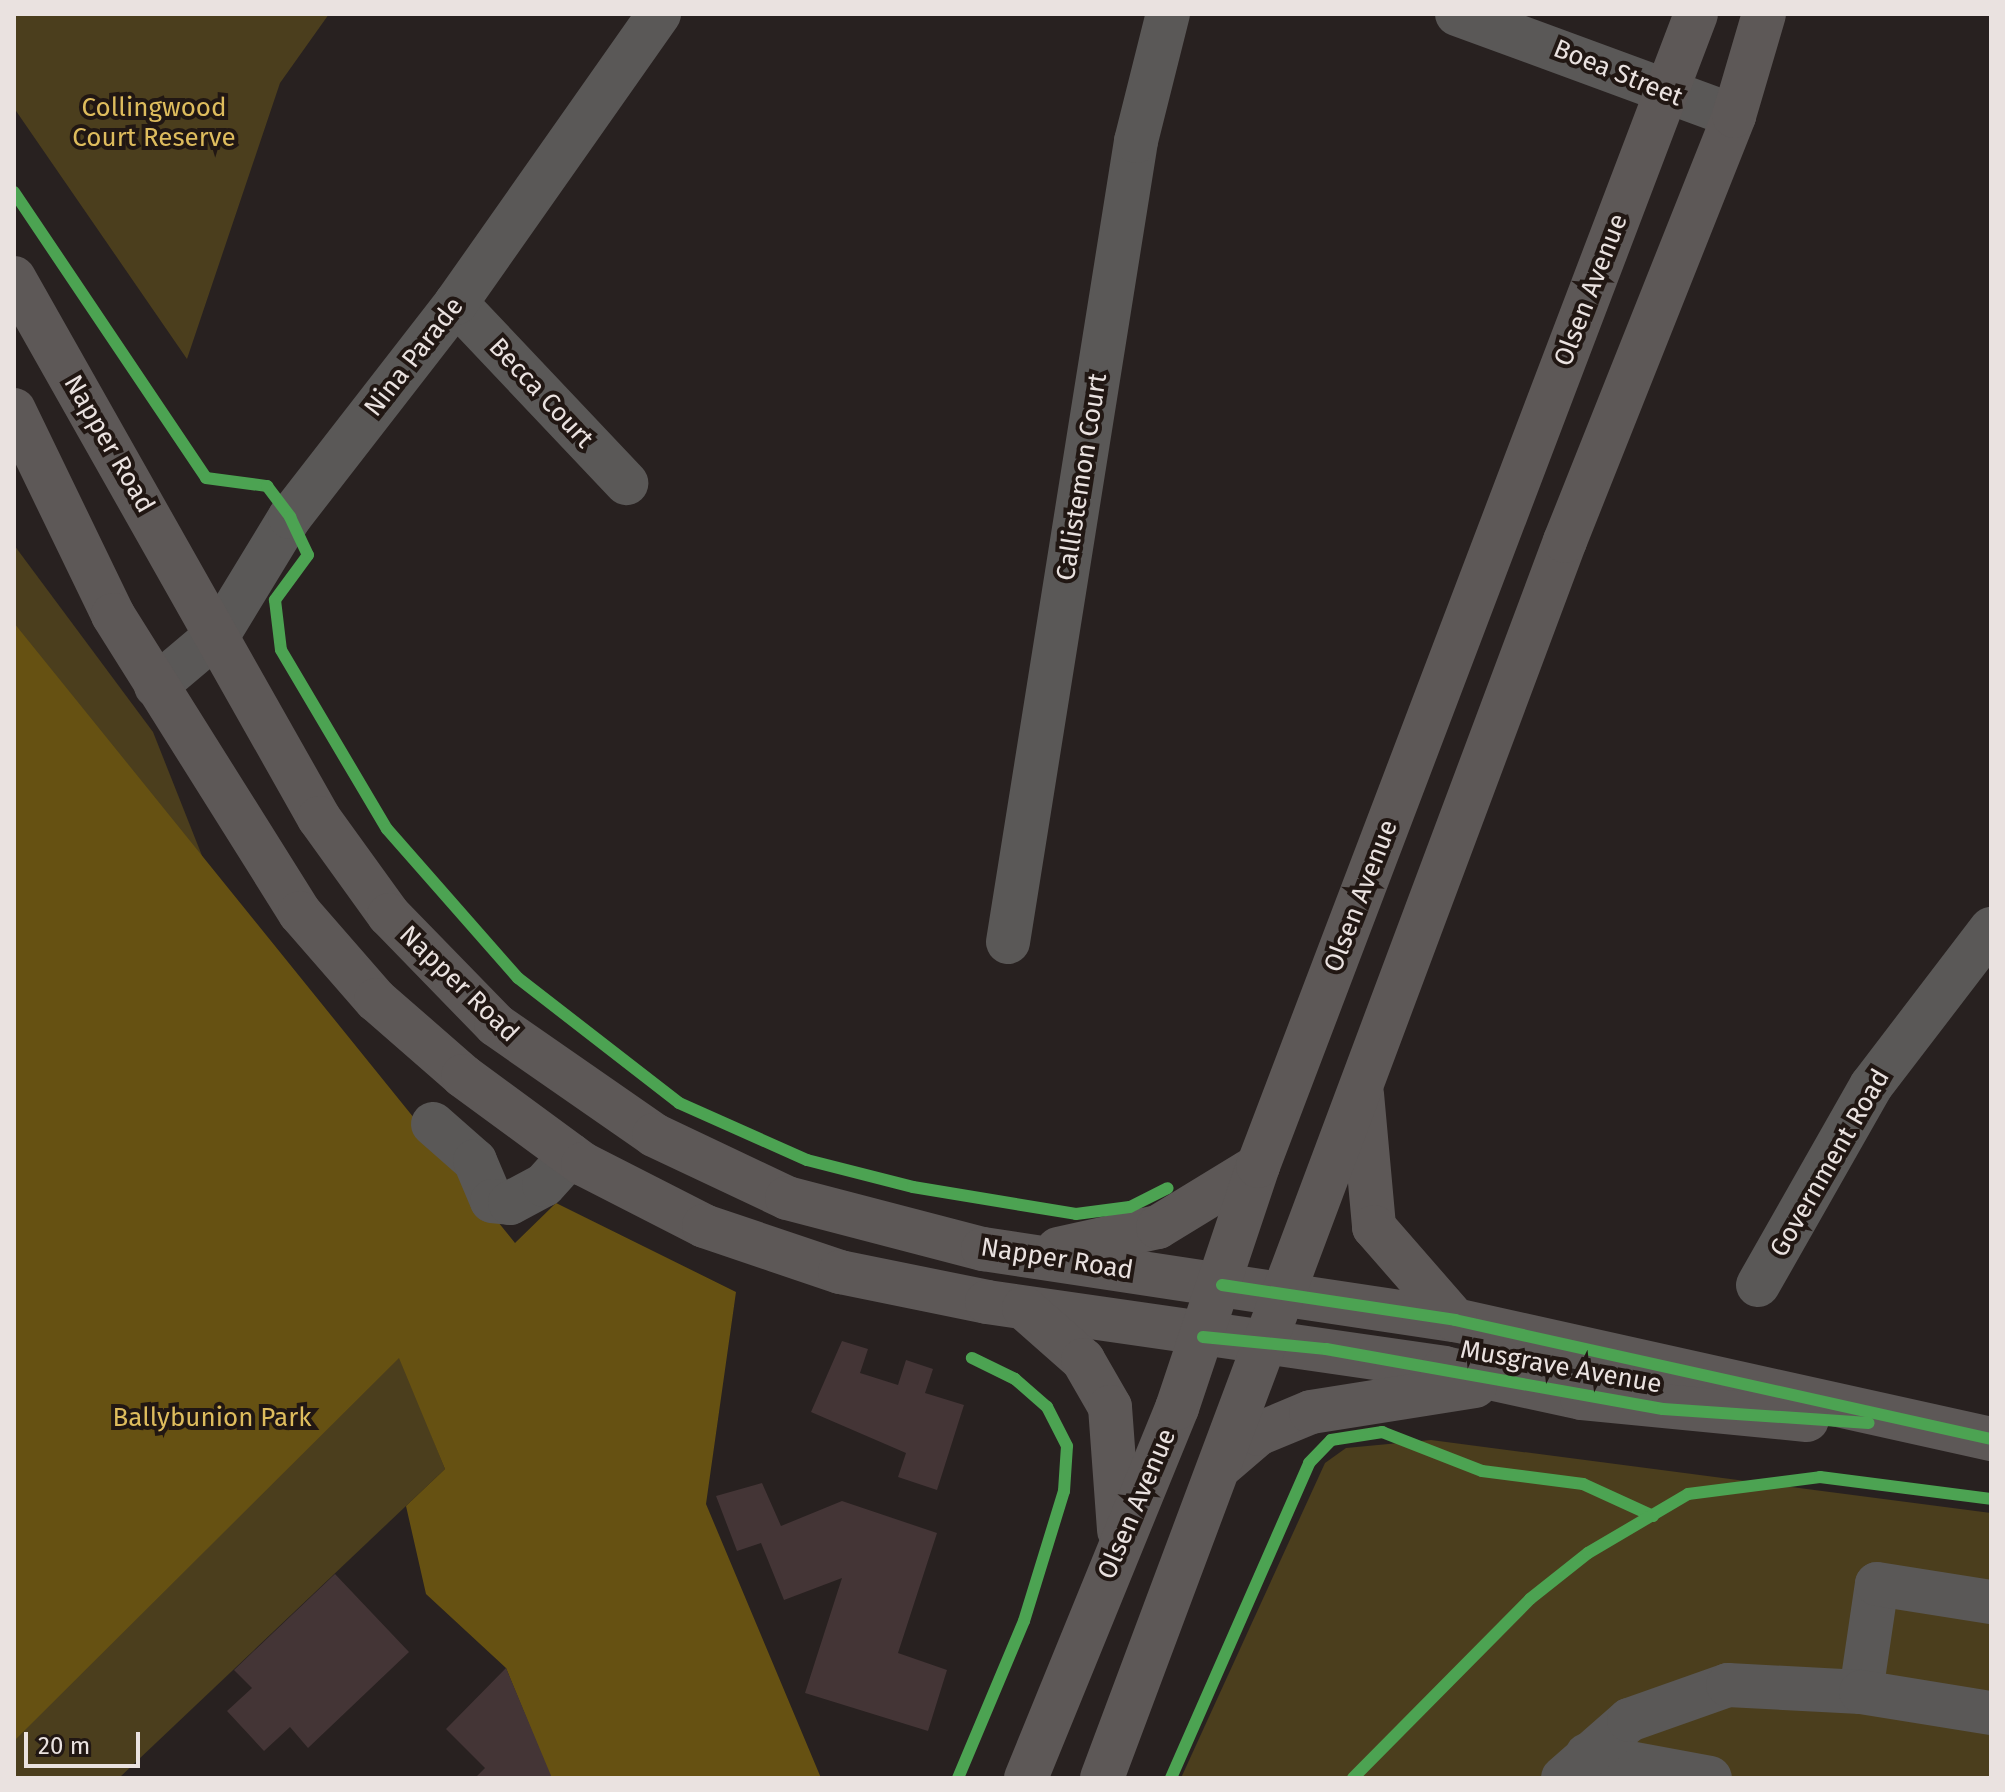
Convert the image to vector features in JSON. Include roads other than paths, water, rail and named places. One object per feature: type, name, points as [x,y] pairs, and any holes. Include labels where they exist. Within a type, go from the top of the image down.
[{"type":"main road","name":"Olsen Avenue","points":[[1026,1778],[1203,1337],[1258,1166],[1696,14]]},
{"type":"main road","points":[[1102,1778],[1223,1464],[1362,1075],[1734,116],[1764,14]]},
{"type":"main road","name":"Napper Road","points":[[14,278],[220,632],[313,808],[389,915],[429,962],[542,1062],[654,1135],[787,1198],[1020,1256],[1222,1285]]},
{"type":"main road","name":"Napper Road","points":[[14,410],[156,686],[300,913],[367,989],[463,1076],[571,1155],[704,1226],[771,1250],[1024,1308],[1203,1337]]},
{"type":"main road","points":[[1362,1075],[1374,1227],[1455,1320]]},
{"type":"main road","points":[[1020,1256],[1158,1227],[1258,1166]]},
{"type":"main road","name":"Musgrave Avenue","points":[[1222,1285],[1455,1320],[1913,1425],[1991,1439]]},
{"type":"main road","points":[[1024,1308],[1083,1360],[1110,1407],[1120,1542]]},
{"type":"main road","name":"Musgrave Avenue","points":[[1203,1337],[1509,1382],[1663,1409],[1913,1425]]},
{"type":"main road","points":[[1223,1464],[1258,1434],[1326,1407],[1509,1382]]},
{"type":"street","name":"Nina Parade","points":[[156,686],[220,632],[290,517],[456,303],[659,14]]},
{"type":"street","name":"Callistemon Court","points":[[1008,942],[1136,141],[1168,14]]},
{"type":"street","name":"Boea Street","points":[[1457,14],[1524,34],[1665,95],[1734,116]]},
{"type":"street","name":"Becca Court","points":[[456,303],[626,483]]},
{"type":"street","name":"Government Road","points":[[1758,1285],[1871,1086],[1991,929]]},
{"type":"street","points":[[433,1124],[475,1161],[492,1201],[510,1203],[544,1185],[571,1155]]},
{"type":"street","points":[[1861,1692],[1877,1584],[1991,1602]]},
{"type":"street","points":[[1575,1766],[1629,1720],[1728,1685],[1861,1692],[1991,1713]]},
{"type":"street","points":[[1575,1766],[1696,1777]]},
{"type":"park label","name":"Collingwood Court Reserve","points":[[154,123]]},
{"type":"park label","name":"Ballybunion Park","points":[[212,1418]]}]
